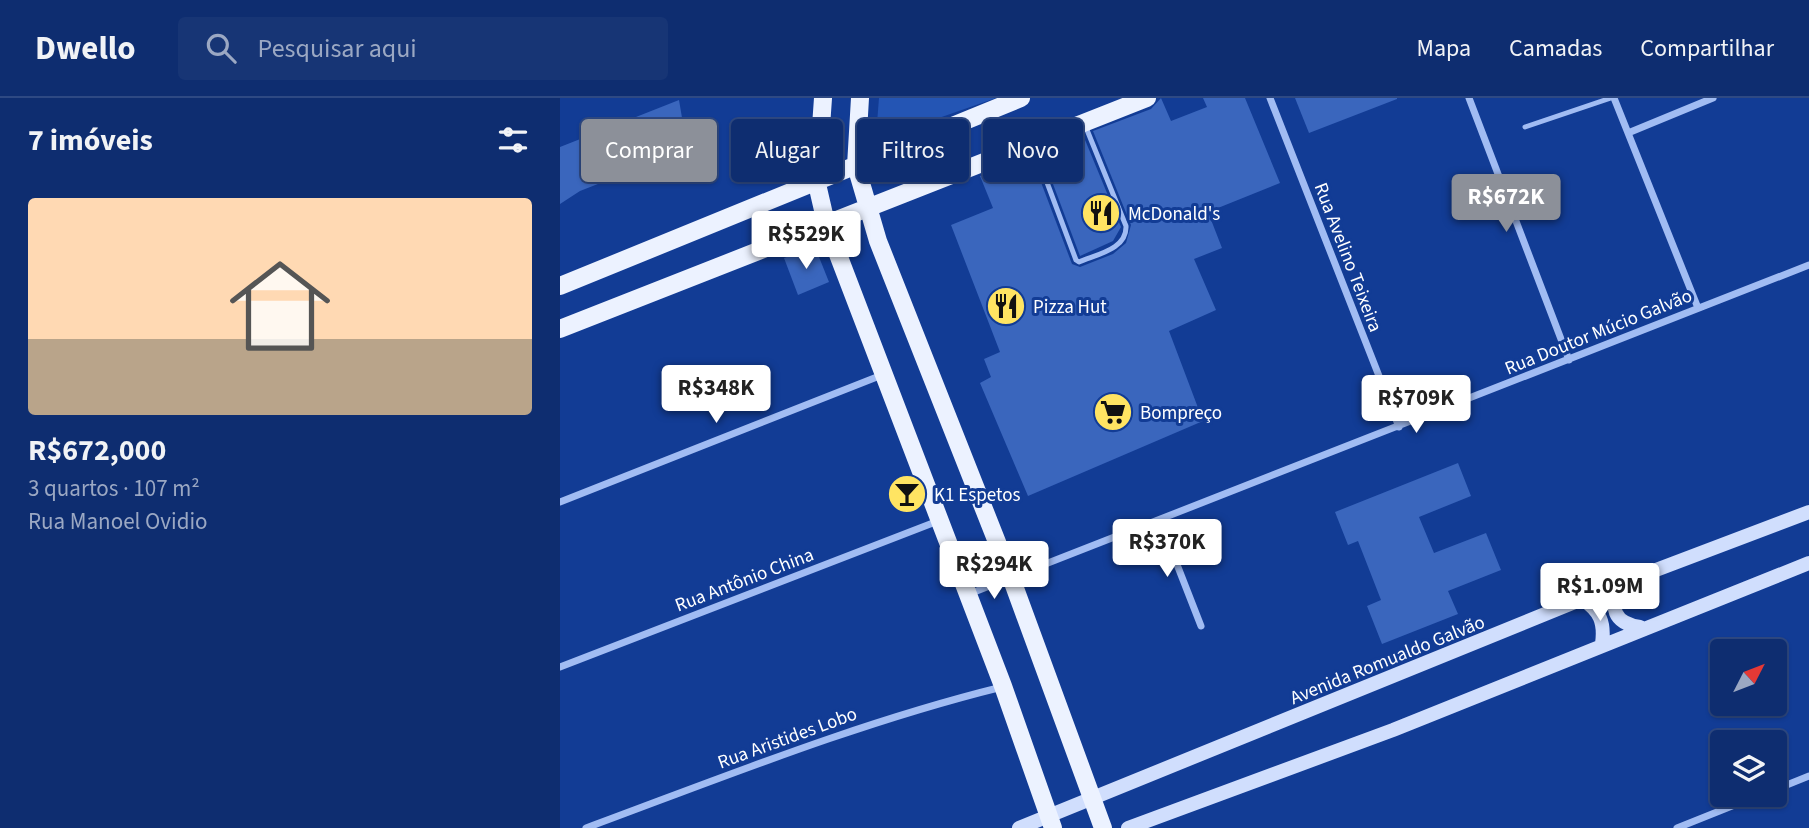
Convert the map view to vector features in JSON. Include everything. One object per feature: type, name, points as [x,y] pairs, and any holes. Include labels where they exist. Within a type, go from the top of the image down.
[{"type":"main road","points":[[823,98],[817,184],[826,223],[1003,686],[1050,822]]},
{"type":"main road","points":[[860,98],[856,166],[868,207],[1012,580],[1103,828]]},
{"type":"main road","points":[[560,286],[817,184],[1021,98]]},
{"type":"main road","points":[[1084,123],[1147,98]]},
{"type":"main road","points":[[560,329],[983,161]]},
{"type":"main road","name":"Avenida Romualdo Galvão","points":[[1019,828],[1050,822],[1092,799],[1619,584],[1809,512]]},
{"type":"main road","points":[[1128,828],[1393,730],[1809,563]]},
{"type":"main road","points":[[1619,584],[1613,604],[1614,613],[1626,625],[1642,628]]},
{"type":"main road","points":[[1582,599],[1595,608],[1602,618],[1602,644]]},
{"type":"street","name":"Rua Avelino Teixeira","points":[[1270,98],[1399,427]]},
{"type":"street","points":[[1469,98],[1569,360]]},
{"type":"street","points":[[1613,98],[1698,309]]},
{"type":"street","points":[[1628,134],[1713,98]]},
{"type":"street","name":"Rua Doutor Múcio Galvão","points":[[968,594],[1012,580],[1809,265]]},
{"type":"street","points":[[560,502],[882,375]]},
{"type":"street","name":"Rua Antônio China","points":[[560,667],[939,521]]},
{"type":"street","points":[[1160,521],[1200,626]]},
{"type":"street","name":"Rua Aristides Lobo","points":[[586,828],[835,735],[933,704],[1003,686]]},
{"type":"street","points":[[1787,785],[1809,776]]},
{"type":"street","points":[[1677,828],[1730,807]]},
{"type":"lane","points":[[1525,127],[1613,98]]},
{"type":"lane","points":[[1047,182],[1076,260],[1079,262],[1121,244],[1127,234],[1126,226],[1084,123]]},
{"type":"shaded area","points":[[879,98],[996,98],[936,119],[877,119]]},
{"type":"building","points":[[1161,98],[1171,121],[1207,107],[1203,98],[1245,98],[1280,183],[1208,212],[1222,248],[1194,259],[1216,310],[1169,331],[1203,421],[1028,496],[980,383],[991,377],[984,359],[1000,352],[951,225],[993,208],[980,176],[983,175],[983,182],[1041,182],[1072,264],[1080,267],[1113,254],[1126,243],[1131,225],[1093,131],[1151,109]]},
{"type":"building","points":[[1295,98],[1397,98],[1397,99],[1309,133]]},
{"type":"building","points":[[679,100],[682,119],[631,119]]},
{"type":"building","name":"McDonald's","points":[[1083,135],[1121,227],[1113,241],[1080,256],[1052,182],[1083,182]]},
{"type":"building","points":[[581,139],[581,182],[603,182],[580,191],[560,204],[560,147]]},
{"type":"building","points":[[815,247],[829,282],[798,295],[784,258]]},
{"type":"building","points":[[1458,463],[1471,496],[1419,517],[1434,553],[1486,533],[1501,570],[1448,591],[1458,614],[1382,644],[1367,606],[1381,600],[1358,541],[1348,545],[1335,512]]},
{"type":"place","name":"McDonald's","points":[[1101,213]]},
{"type":"place","name":"Pizza Hut","points":[[1006,306]]},
{"type":"place","name":"Bompreço","points":[[1113,412]]},
{"type":"place","name":"K1 Espetos","points":[[907,494]]}]
